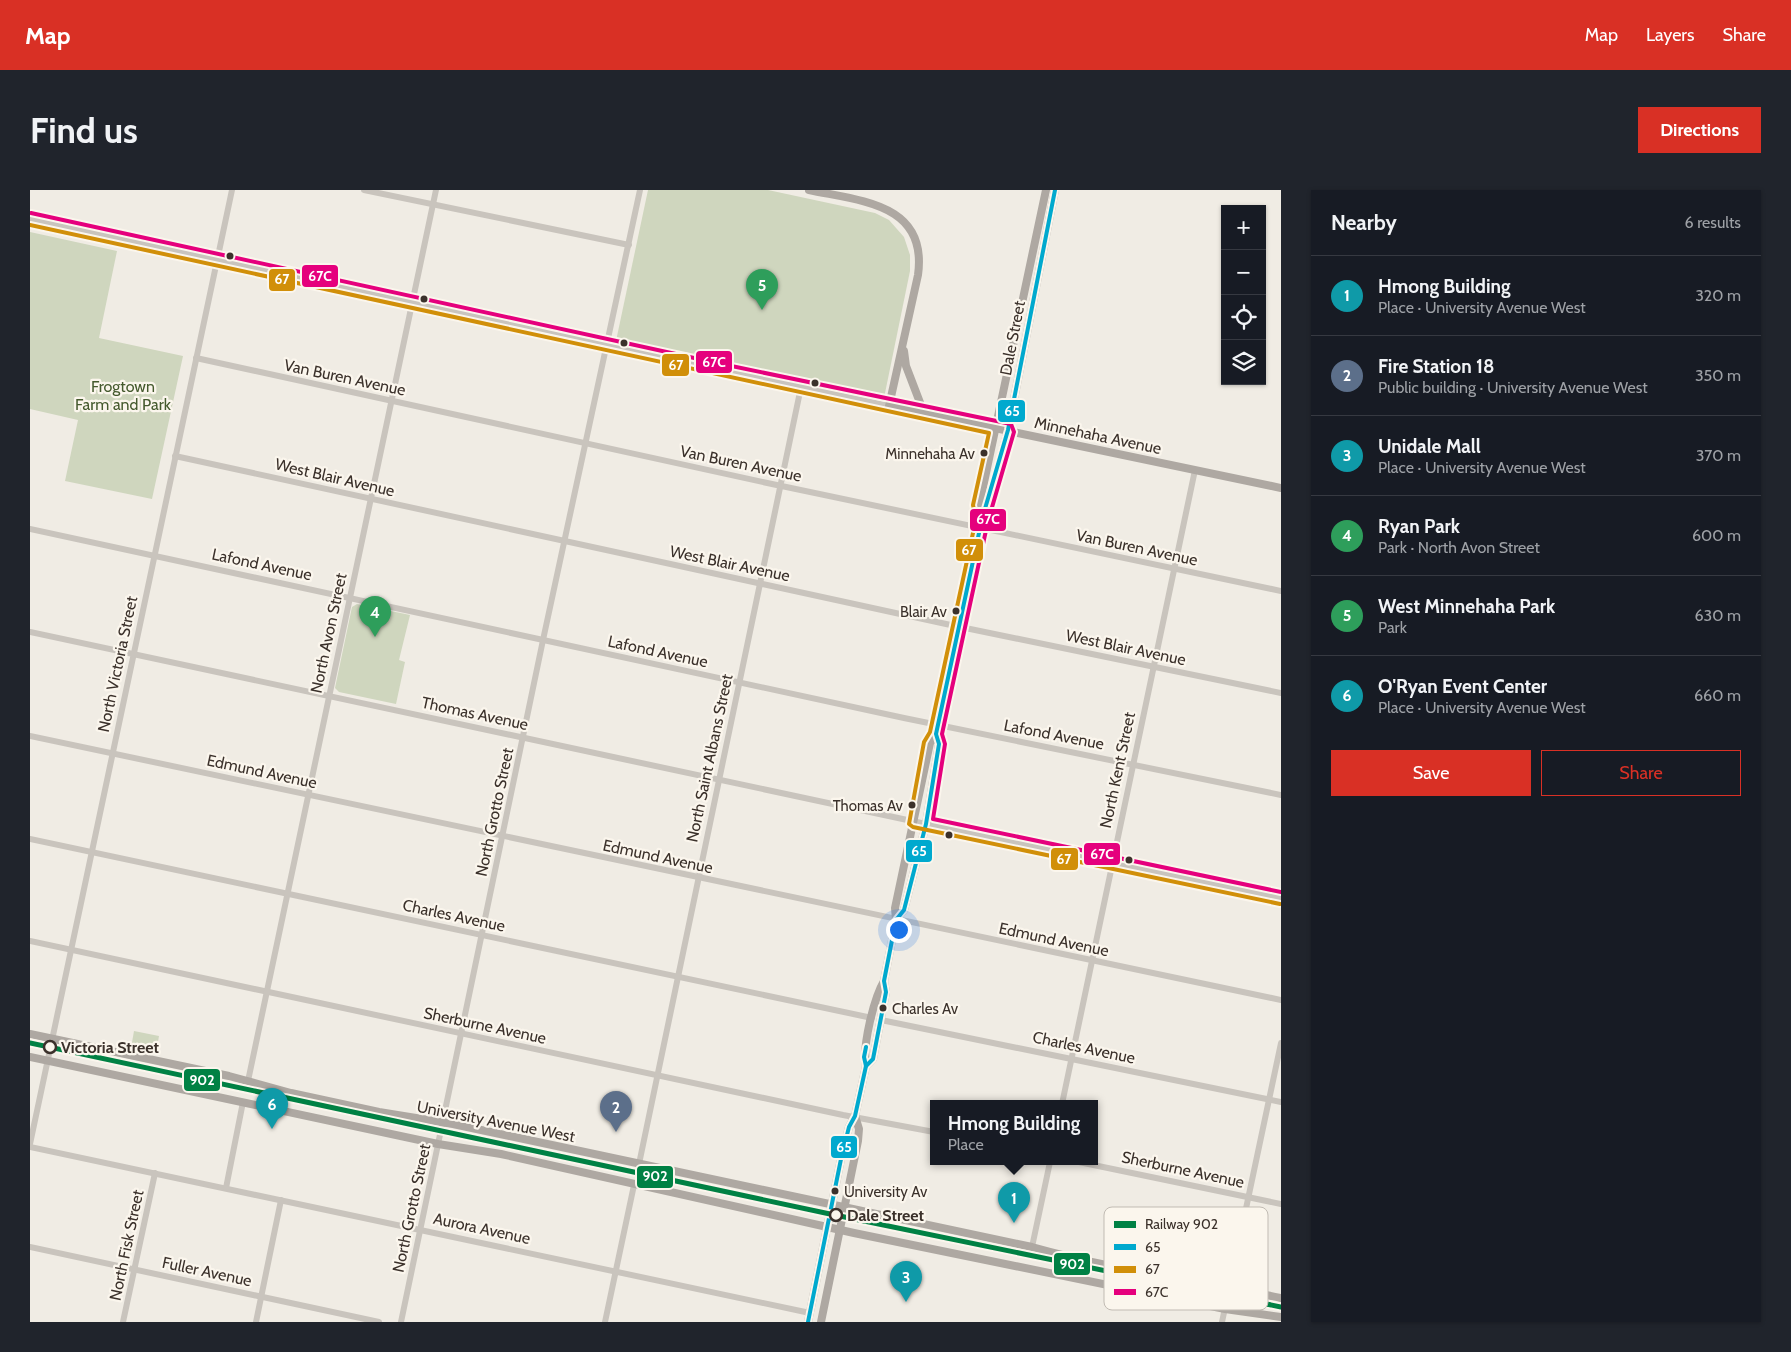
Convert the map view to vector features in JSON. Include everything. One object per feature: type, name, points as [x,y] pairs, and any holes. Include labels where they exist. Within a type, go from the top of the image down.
[{"type":"main road","points":[[809,190],[882,207],[897,215],[909,227],[917,242],[920,264],[889,406]]},
{"type":"main road","name":"Dale Street","points":[[982,519],[979,506],[1046,190]]},
{"type":"main road","name":"Dale Street","points":[[866,1066],[873,1058],[886,992],[884,981],[896,920],[895,908],[930,743],[937,730],[982,519],[988,508],[1008,430],[1056,190]]},
{"type":"main road","points":[[903,344],[906,366],[924,413]]},
{"type":"main road","name":"Minnehaha Avenue","points":[[889,406],[1281,488]]},
{"type":"main road","name":"Dale Street","points":[[896,920],[904,910],[926,824],[939,744],[937,730]]},
{"type":"main road","name":"Dale Street","points":[[808,1322],[841,1159],[849,1127],[855,1116],[866,1066],[864,1057],[878,990],[884,981]]},
{"type":"main road","name":"University Avenue West","points":[[30,1034],[248,1081],[317,1099],[639,1164],[1032,1247],[1104,1264]]},
{"type":"main road","name":"University Avenue West","points":[[30,1057],[438,1144],[501,1154],[840,1230],[1104,1284]]},
{"type":"main road","name":"Dale Street","points":[[821,1322],[845,1208],[859,1129],[855,1116]]},
{"type":"main road","name":"University Avenue West","points":[[1268,1295],[1281,1298]]},
{"type":"main road","name":"University Avenue West","points":[[1232,1310],[1281,1317]]},
{"type":"street","name":"North Victoria Street","points":[[30,1145],[232,190]]},
{"type":"street","points":[[364,190],[629,245]]},
{"type":"street","name":"North Avon Street","points":[[248,1081],[369,499],[436,190]]},
{"type":"street","name":"North Grotto Street","points":[[401,1322],[543,640],[640,190]]},
{"type":"street","name":"Minnehaha Avenue","points":[[30,219],[889,406]]},
{"type":"street","name":"Van Buren Avenue","points":[[196,358],[780,486],[1281,591]]},
{"type":"street","name":"North Saint Albans Street","points":[[639,1164],[801,387]]},
{"type":"street","name":"West Blair Avenue","points":[[175,456],[959,627],[1281,693]]},
{"type":"street","name":"North Kent Street","points":[[1063,1100],[1194,470]]},
{"type":"street","name":"Lafond Avenue","points":[[30,528],[738,682],[937,730],[1133,764],[1281,795]]},
{"type":"street","name":"Thomas Avenue","points":[[30,632],[914,822],[1281,898]]},
{"type":"street","name":"Edmund Avenue","points":[[30,736],[1281,1000]]},
{"type":"street","name":"Charles Avenue","points":[[30,839],[872,1018]]},
{"type":"street","name":"Sherburne Avenue","points":[[30,941],[461,1034],[930,1131]]},
{"type":"street","name":"Charles Avenue","points":[[880,1020],[1281,1102]]},
{"type":"street","points":[[1246,1207],[1281,1043]]},
{"type":"street","points":[[226,1188],[243,1102]]},
{"type":"street","name":"Aurora Avenue","points":[[30,1145],[810,1313]]},
{"type":"street","points":[[1032,1247],[1049,1165]]},
{"type":"street","name":"Sherburne Avenue","points":[[1093,1165],[1281,1204]]},
{"type":"street","name":"North Fisk Street","points":[[123,1322],[154,1173]]},
{"type":"street","points":[[605,1322],[634,1185]]},
{"type":"street","points":[[256,1322],[280,1200]]},
{"type":"street","name":"Fuller Avenue","points":[[30,1247],[379,1322]]},
{"type":"green space","points":[[648,190],[768,190],[875,213],[889,220],[904,237],[910,255],[910,271],[884,398],[616,341]]},
{"type":"green space","name":"Frogtown Farm and Park","points":[[30,232],[117,251],[99,338],[183,356],[152,499],[65,481],[78,420],[30,409]]},
{"type":"green space","points":[[357,604],[410,615],[399,660],[405,662],[396,704],[339,692],[335,688],[352,607]]},
{"type":"green space","points":[[134,1031],[159,1036],[156,1053],[131,1048]]},
{"type":"rail line","name":"902","points":[[30,1043],[830,1214],[1104,1271]]},
{"type":"rail line","name":"902","points":[[1268,1304],[1281,1307]]},
{"type":"transit line","name":"65","points":[[866,1066],[873,1059],[886,992],[884,981],[896,920],[904,910],[926,824],[939,744],[936,734],[982,519],[1008,430],[1055,190]]},
{"type":"transit line","name":"67C","points":[[31,213],[717,363],[1011,424],[1014,432],[988,521],[942,734],[945,744],[933,819],[1281,892]]},
{"type":"transit line","name":"67","points":[[30,225],[989,433],[973,505],[976,519],[930,732],[924,742],[909,824],[913,827],[1280,904]]},
{"type":"transit line","name":"65","points":[[808,1322],[841,1159],[849,1127],[855,1116],[866,1066],[864,1057],[866,1047]]},
{"type":"place","name":"West Minnehaha Park","points":[[762,310]]},
{"type":"place","name":"Minnehaha Av","points":[[984,453]]},
{"type":"place","name":"Blair Av","points":[[956,611]]},
{"type":"place","name":"Ryan Park","points":[[375,637]]},
{"type":"place","name":"Thomas Av","points":[[912,805]]},
{"type":"place","name":"Charles Av","points":[[883,1008]]},
{"type":"place","name":"Victoria Street","points":[[50,1047]]},
{"type":"place","name":"O'Ryan Event Center","points":[[272,1129]]},
{"type":"place","name":"Fire Station 18","points":[[616,1132]]},
{"type":"place","name":"University Av","points":[[835,1191]]},
{"type":"place","name":"Dale Street","points":[[836,1215]]},
{"type":"place","name":"Hmong Building","points":[[1014,1223]]},
{"type":"place","name":"Unidale Mall","points":[[906,1302]]}]
